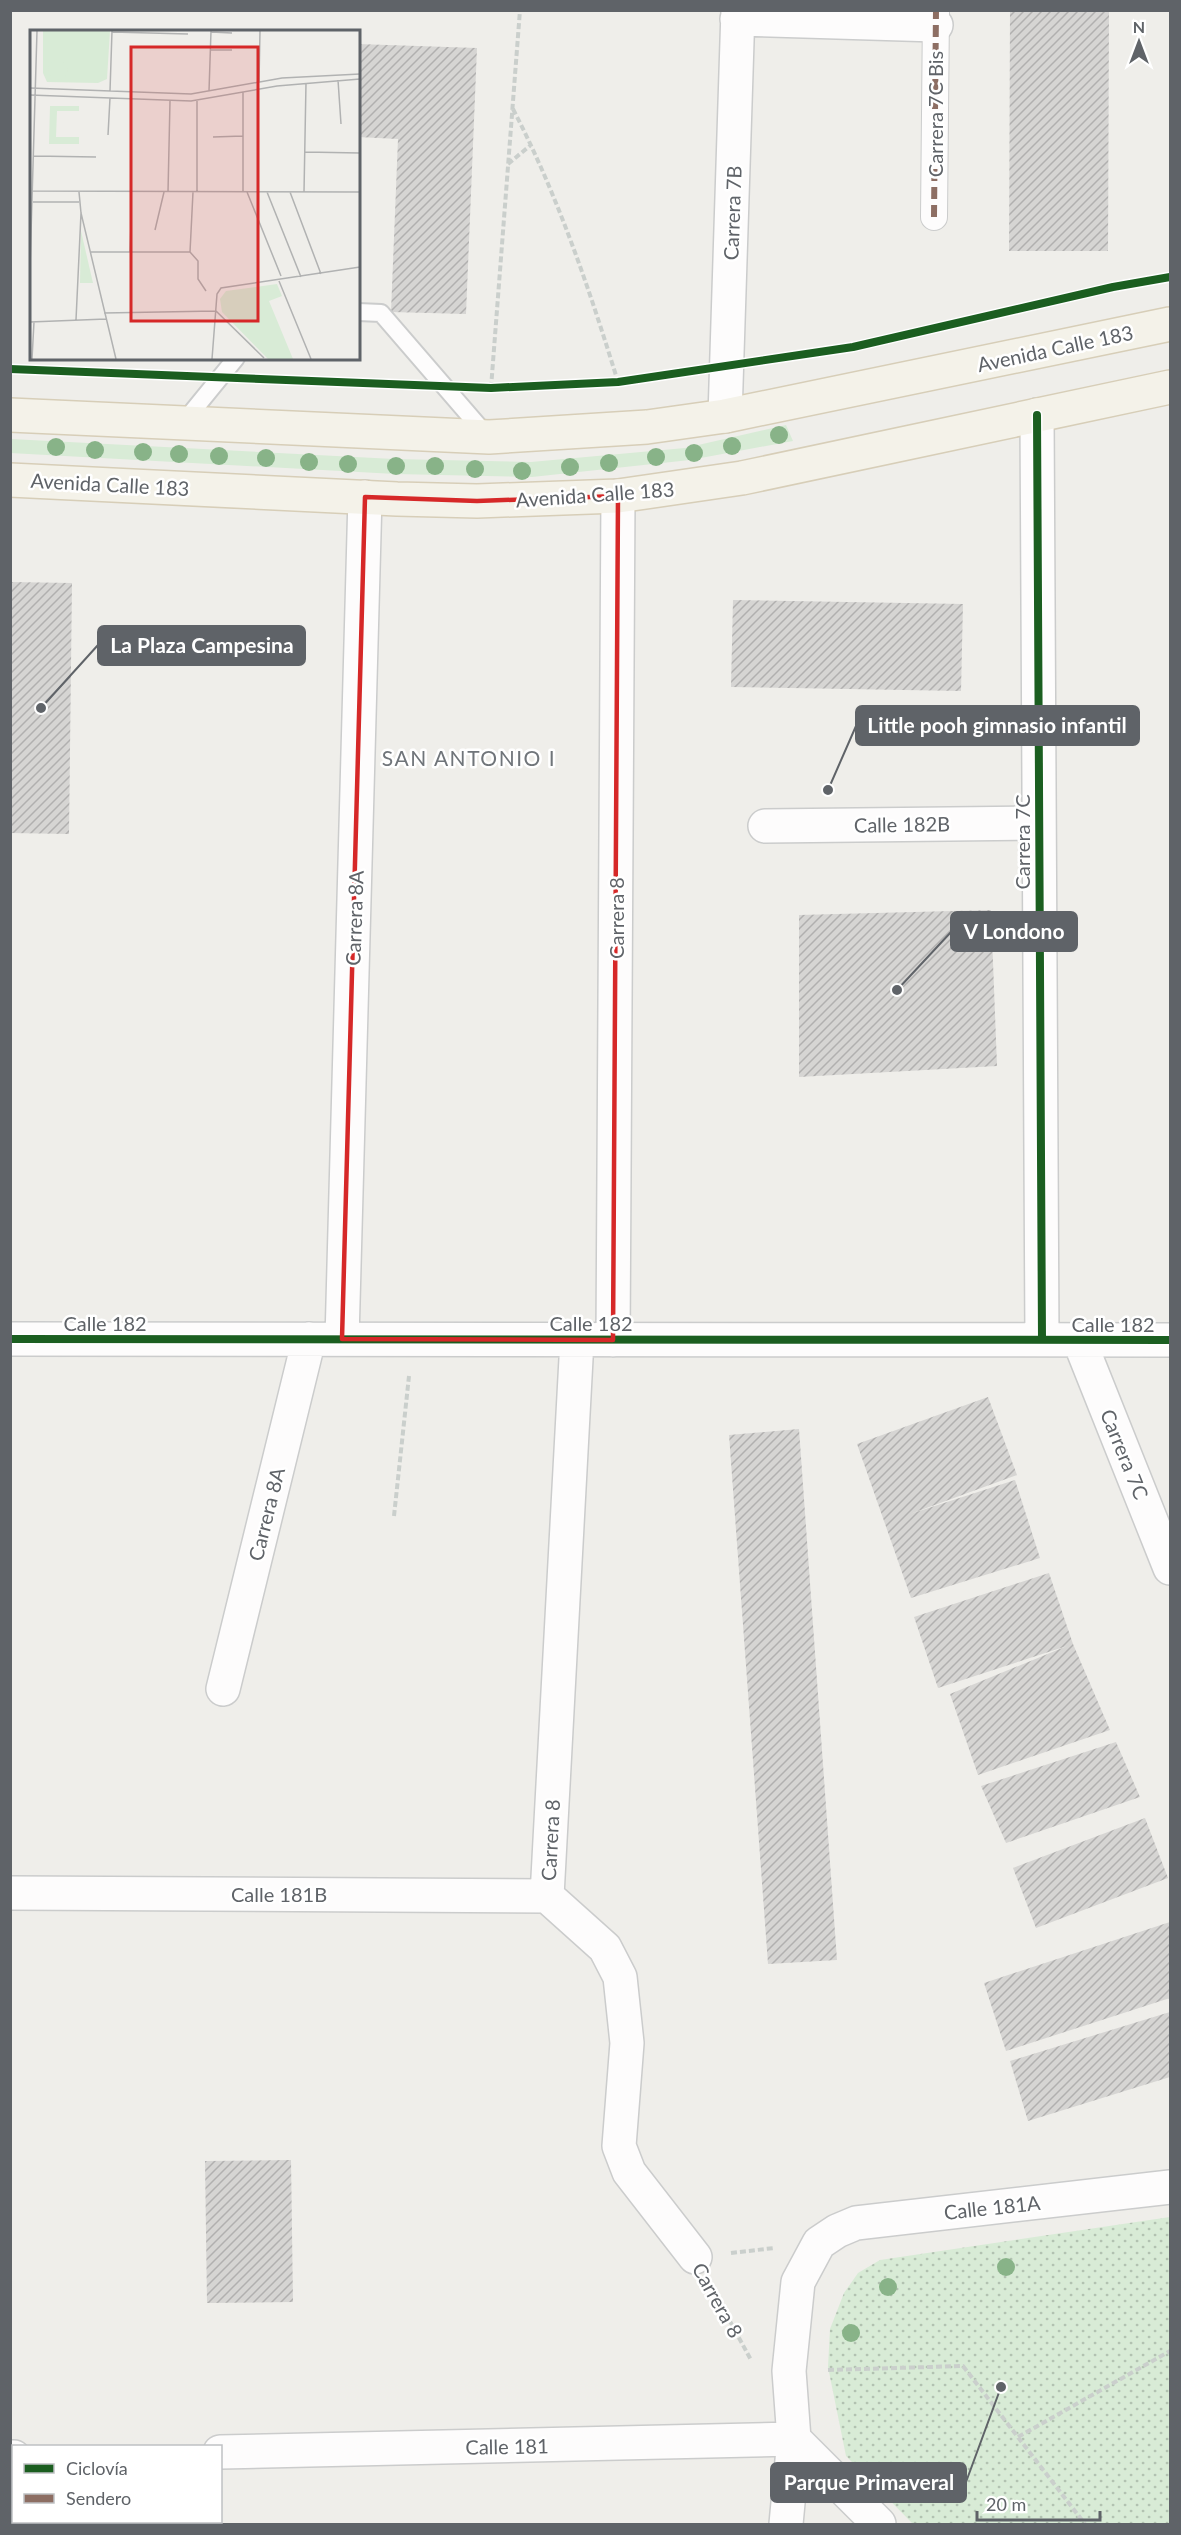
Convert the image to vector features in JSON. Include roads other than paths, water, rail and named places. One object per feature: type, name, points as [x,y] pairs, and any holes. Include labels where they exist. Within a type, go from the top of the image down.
[{"type":"main road","name":"Avenida Calle 183","points":[[10,415],[489,437],[647,427],[725,416],[1170,324]]},
{"type":"main road","name":"Avenida Calle 183","points":[[10,480],[477,501],[618,496],[742,478],[1170,387]]},
{"type":"street","points":[[737,15],[936,18]]},
{"type":"street","name":"Carrera 7B","points":[[725,416],[737,15]]},
{"type":"street","name":"Carrera 7C Bis","points":[[934,217],[936,18]]},
{"type":"street","name":"Carrera 7C","points":[[1037,415],[1042,1340]]},
{"type":"street","name":"Carrera 8","points":[[613,1340],[618,496]]},
{"type":"street","name":"Carrera 8A","points":[[342,1339],[365,497]]},
{"type":"street","name":"Calle 182B","points":[[765,826],[1039,823]]},
{"type":"street","name":"Calle 182","points":[[10,1339],[1170,1340]]},
{"type":"street","name":"Carrera 8A","points":[[223,1689],[309,1339]]},
{"type":"street","name":"Carrera 8","points":[[577,1340],[547,1896],[605,1948],[620,1977],[627,2043],[619,2146],[629,2172],[695,2257]]},
{"type":"street","name":"Carrera 7C","points":[[1079,1340],[1170,1568]]},
{"type":"street","name":"Calle 181B","points":[[10,1893],[547,1896]]},
{"type":"street","name":"Calle 181A","points":[[794,2439],[789,2371],[798,2282],[814,2252],[856,2223],[1170,2187]]},
{"type":"street","points":[[786,2524],[794,2439]]},
{"type":"street","points":[[794,2439],[879,2524]]},
{"type":"street","name":"Calle 181","points":[[222,2452],[794,2439]]},
{"type":"lane","points":[[360,312],[381,313],[489,437]]},
{"type":"lane","points":[[183,423],[234,360]]},
{"type":"place","name":"La Plaza Campesina","points":[[41,708]]},
{"type":"place","name":"Little pooh gimnasio infantil","points":[[828,790]]},
{"type":"place","name":"V Londono","points":[[897,990]]},
{"type":"place","name":"Parque Primaveral","points":[[1001,2387]]},
{"type":"district","name":"SAN ANTONIO I","points":[[469,757]]}]
